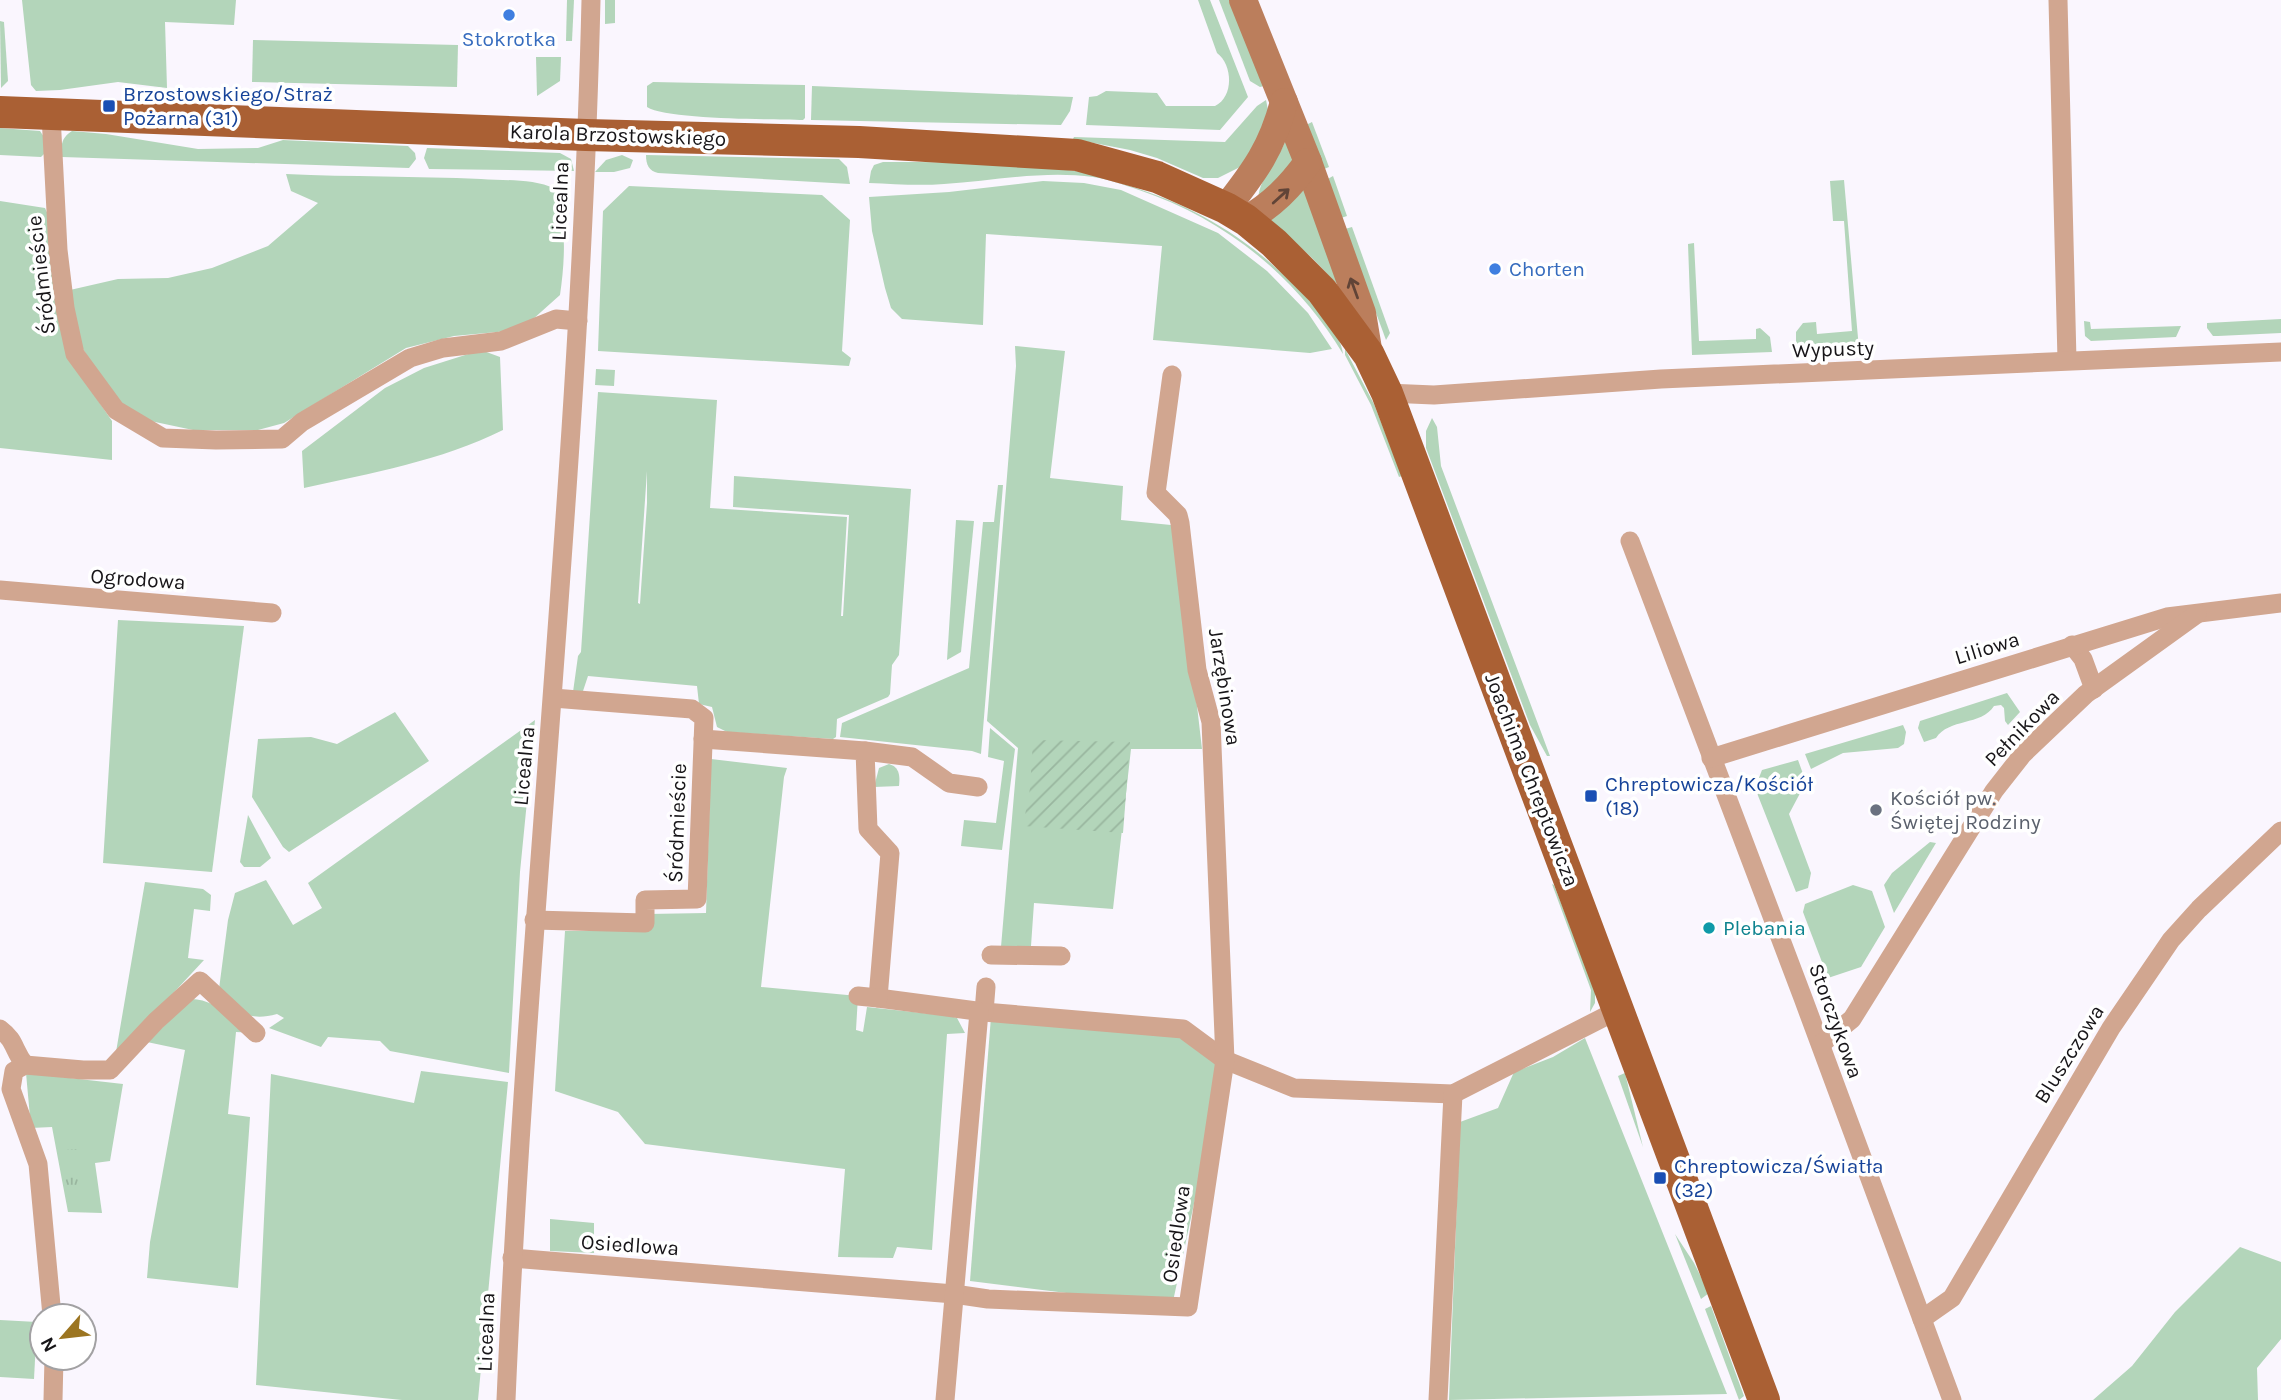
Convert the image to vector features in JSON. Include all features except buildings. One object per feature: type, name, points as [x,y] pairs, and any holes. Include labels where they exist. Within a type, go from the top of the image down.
[{"type":"main road","points":[[1243,0],[1308,162],[1362,313],[1368,355]]},
{"type":"main road","points":[[1236,214],[1276,130],[1284,102]]},
{"type":"main road","name":"Karola Brzostowskiego","points":[[0,112],[586,135],[859,142],[1077,155],[1157,177],[1236,214]]},
{"type":"main road","points":[[1236,214],[1269,207],[1291,186],[1308,162]]},
{"type":"main road","name":"Joachima Chreptowicza","points":[[1236,214],[1274,243],[1322,291],[1368,355],[1387,393],[1764,1400]]},
{"type":"street","name":"Licealna","points":[[506,1400],[512,1258],[534,920],[553,698],[578,321],[591,0]]},
{"type":"street","points":[[2058,0],[2067,360]]},
{"type":"street","name":"Śródmieście","points":[[51,115],[58,250],[65,308],[75,354],[116,410],[163,438],[282,439],[302,422],[410,358],[443,348],[501,341],[556,319],[578,321]]},
{"type":"street","name":"Wypusty","points":[[1387,393],[1434,395],[1661,379],[2281,352]]},
{"type":"street","name":"Jarzębinowa","points":[[1172,375],[1156,493],[1178,516],[1180,523],[1197,670],[1211,722],[1225,1060]]},
{"type":"street","name":"Storczykowa","points":[[1630,541],[1821,1044],[1952,1400]]},
{"type":"street","name":"Ogrodowa","points":[[0,590],[272,613]]},
{"type":"street","name":"Liliowa","points":[[1711,758],[2167,617],[2281,603]]},
{"type":"street","name":"Pełnikowa","points":[[1821,1044],[1852,1019],[1994,791],[2023,754],[2094,689],[2198,613]]},
{"type":"street","points":[[2072,645],[2083,659],[2094,689]]},
{"type":"street","name":"Śródmieście","points":[[534,920],[645,923],[645,900],[696,899],[704,718],[691,709],[553,698]]},
{"type":"street","points":[[703,739],[912,757],[949,783],[978,788]]},
{"type":"street","points":[[865,751],[868,830],[890,853],[868,997],[982,1012],[1183,1029],[1225,1060],[1294,1088],[1453,1094],[1618,1010]]},
{"type":"street","name":"Bluszczowa","points":[[1922,1319],[1952,1298],[2104,1039],[2171,940],[2199,909],[2281,831]]},
{"type":"street","points":[[991,955],[1061,956]]},
{"type":"street","points":[[13,1072],[110,1070],[156,1021],[200,981],[257,1033]]},
{"type":"street","points":[[945,1400],[986,987]]},
{"type":"street","points":[[0,1029],[11,1038],[16,1054],[11,1088],[37,1164],[51,1302]]},
{"type":"street","name":"Osiedlowa","points":[[512,1258],[988,1298],[1188,1307],[1225,1060]]},
{"type":"street","points":[[1438,1400],[1453,1094]]},
{"type":"street","points":[[53,1400],[54,1372]]},
{"type":"green space","points":[[22,0],[236,0],[234,25],[165,22],[167,88],[118,82],[36,91],[31,85]]},
{"type":"green space","points":[[567,0],[574,0],[572,41],[566,41]]},
{"type":"green space","points":[[605,0],[615,0],[615,23],[605,24]]},
{"type":"green space","points":[[1198,0],[1210,0],[1248,97],[1220,130],[1086,125],[1089,97],[1106,91],[1157,93],[1166,106],[1215,106],[1221,102],[1228,88],[1228,73],[1226,65],[1217,53]]},
{"type":"green space","points":[[1219,0],[1229,0],[1264,86],[1260,87],[1250,81]]},
{"type":"green space","points":[[0,21],[4,22],[8,81],[1,88]]},
{"type":"green space","points":[[253,40],[458,45],[457,87],[252,82]]},
{"type":"green space","points":[[536,57],[561,57],[560,81],[537,96]]},
{"type":"green space","points":[[653,82],[805,85],[805,118],[722,118],[658,111],[647,107],[647,86]]},
{"type":"green space","points":[[812,86],[1073,97],[1070,111],[1061,125],[811,120]]},
{"type":"green space","points":[[1266,100],[1269,115],[1244,165],[1218,178],[1203,178],[1157,158],[1130,150],[1073,139],[1225,142],[1257,106]]},
{"type":"green space","points":[[1312,122],[1329,167],[1324,169],[1306,125]]},
{"type":"green space","points":[[0,128],[40,131],[44,137],[45,153],[41,157],[0,155]]},
{"type":"green space","points":[[72,131],[198,149],[258,148],[283,140],[408,146],[415,153],[416,159],[409,168],[62,157],[62,142]]},
{"type":"green space","points":[[1286,139],[1291,141],[1293,166],[1258,200],[1265,176]]},
{"type":"green space","points":[[427,148],[560,153],[571,159],[574,171],[429,169],[424,158]]},
{"type":"green space","points":[[622,155],[633,160],[630,168],[614,172],[595,172],[606,160]]},
{"type":"green space","points":[[646,155],[839,159],[847,167],[850,184],[658,173],[649,167]]},
{"type":"green space","points":[[883,162],[1003,164],[1075,171],[1101,177],[1166,199],[1234,235],[1275,267],[1324,317],[1337,336],[1343,354],[1324,326],[1280,275],[1229,234],[1171,202],[1111,181],[1074,175],[1037,175],[935,185],[869,183],[874,165]]},
{"type":"green space","points":[[286,174],[457,178],[546,185],[555,189],[562,215],[564,242],[560,295],[532,320],[508,331],[454,336],[406,348],[284,423],[258,430],[193,430],[141,419],[112,397],[80,344],[70,290],[118,279],[168,278],[212,268],[268,246],[318,203],[291,191]]},
{"type":"green space","points":[[1333,176],[1347,216],[1341,218],[1326,180]]},
{"type":"green space","points":[[1844,180],[1859,349],[1796,352],[1796,332],[1803,323],[1816,322],[1817,334],[1852,331],[1844,221],[1833,221],[1830,181]]},
{"type":"green space","points":[[1043,181],[1084,183],[1121,190],[1218,233],[1267,271],[1308,313],[1332,349],[1310,353],[1153,340],[1162,246],[986,234],[983,325],[902,319],[891,308],[872,231],[869,197],[949,192]]},
{"type":"green space","points":[[629,186],[822,195],[850,220],[842,351],[851,358],[849,366],[598,351],[603,211]]},
{"type":"green space","points":[[1303,186],[1339,286],[1271,220]]},
{"type":"green space","points":[[0,201],[45,208],[51,221],[71,361],[112,421],[112,460],[0,448]]},
{"type":"green space","points":[[1352,227],[1390,333],[1386,340],[1345,229]]},
{"type":"green space","points":[[1694,243],[1699,341],[1756,339],[1756,329],[1760,328],[1770,337],[1772,352],[1692,355],[1688,244]]},
{"type":"green space","points":[[2281,319],[2281,333],[2213,336],[2207,328],[2207,323]]},
{"type":"green space","points":[[2084,321],[2090,322],[2091,329],[2181,326],[2176,337],[2091,341],[2085,336]]},
{"type":"green space","points":[[1015,346],[1065,351],[1050,478],[1123,486],[1121,520],[1171,525],[1180,559],[1202,749],[1131,749],[1113,909],[1034,903],[1031,946],[1001,947],[1018,748],[987,721],[1016,366]]},
{"type":"green space","points":[[1345,349],[1374,404],[1402,476],[1399,477],[1371,405],[1345,355]]},
{"type":"green space","points":[[481,350],[500,357],[503,430],[430,458],[304,488],[302,451],[385,388],[424,368]]},
{"type":"green space","points":[[596,369],[615,370],[614,386],[595,385]]},
{"type":"green space","points":[[598,392],[717,400],[710,508],[847,517],[841,616],[849,515],[733,507],[734,476],[911,489],[899,655],[892,665],[890,694],[837,719],[836,737],[833,739],[727,732],[717,727],[712,707],[699,704],[697,686],[588,676],[582,694],[573,692],[578,656],[581,652]],"holes":[[[647,471],[647,503],[640,604]]]},
{"type":"green space","points":[[1432,418],[1437,427],[1441,466],[1550,756],[1547,756],[1530,725],[1426,448],[1426,431]]},
{"type":"green space","points":[[998,485],[1003,485],[981,754],[840,737],[842,723],[969,668],[983,522],[994,522]]},
{"type":"green space","points":[[956,520],[974,521],[961,652],[947,660]]},
{"type":"green space","points":[[118,620],[244,626],[212,872],[103,863]]},
{"type":"green space","points":[[2007,693],[2020,712],[2008,725],[2004,708],[2001,705],[1994,706],[1981,717],[1949,727],[1936,738],[1924,742],[1918,728],[1920,721]]},
{"type":"green space","points":[[395,712],[429,761],[289,852],[283,847],[252,797],[258,739],[311,737],[337,744]]},
{"type":"green space","points":[[535,720],[520,872],[509,1073],[390,1051],[380,1041],[328,1037],[321,1047],[269,1028],[284,1018],[277,1014],[251,1016],[232,1004],[219,989],[228,920],[235,893],[266,880],[293,925],[322,908],[308,883]]},
{"type":"green space","points":[[1903,725],[1906,732],[1904,744],[1898,748],[1843,753],[1811,769],[1805,754]]},
{"type":"green space","points":[[990,728],[1015,749],[1002,850],[961,846],[964,820],[996,823],[1004,761],[988,757]]},
{"type":"green space","points":[[1033,740],[1130,742],[1123,833],[1023,826],[1030,788]]},
{"type":"green space","points":[[711,759],[787,768],[761,987],[858,996],[856,1030],[863,1032],[867,1007],[950,1016],[957,1018],[965,1033],[947,1034],[932,1250],[897,1247],[893,1258],[838,1257],[845,1169],[645,1144],[618,1112],[555,1091],[565,931],[629,931],[648,914],[706,913]]},
{"type":"green space","points":[[1798,760],[1806,782],[1789,814],[1811,873],[1808,888],[1796,892],[1755,788],[1762,770]]},
{"type":"green space","points":[[889,764],[897,770],[899,786],[874,787],[879,768]]},
{"type":"green space","points":[[248,815],[271,858],[260,867],[244,867],[240,862]]},
{"type":"green space","points":[[1930,842],[1936,843],[1894,913],[1884,885],[1892,873]]},
{"type":"green space","points":[[145,882],[203,889],[211,895],[210,911],[194,909],[188,958],[204,960],[116,1052]]},
{"type":"green space","points":[[1552,884],[1595,990],[1595,1003],[1590,1012],[1591,990]]},
{"type":"green space","points":[[1853,885],[1872,891],[1885,927],[1861,967],[1828,978],[1803,912],[1805,904]]},
{"type":"green space","points":[[192,999],[217,1006],[256,1033],[236,1032],[228,1114],[250,1117],[238,1288],[147,1278],[150,1242],[185,1050],[147,1042]]},
{"type":"green space","points":[[991,1017],[1183,1029],[1225,1060],[1172,1306],[970,1281]]},
{"type":"green space","points":[[1585,1038],[1727,1394],[1449,1400],[1460,1122],[1498,1108],[1514,1072],[1553,1057]]},
{"type":"green space","points":[[421,1071],[508,1082],[478,1400],[402,1400],[256,1385],[271,1074],[414,1103]]},
{"type":"green space","points":[[26,1073],[123,1084],[110,1161],[95,1163],[102,1213],[68,1212],[52,1127],[31,1128]]},
{"type":"green space","points":[[1625,1073],[1643,1147],[1618,1076]]},
{"type":"green space","points":[[82,1149],[87,1197],[67,1194],[63,1150]]},
{"type":"green space","points":[[550,1219],[594,1223],[594,1253],[550,1251]]},
{"type":"green space","points":[[1675,1234],[1709,1293],[1701,1299]]},
{"type":"green space","points":[[2240,1247],[2281,1262],[2281,1339],[2257,1368],[2258,1400],[2093,1400],[2132,1366],[2175,1312]]},
{"type":"green space","points":[[1711,1306],[1744,1396],[1739,1400],[1705,1309]]},
{"type":"green space","points":[[0,1320],[28,1322],[28,1372],[34,1372],[34,1379],[0,1377]]},
{"type":"place","name":"Stokrotka","points":[[509,15]]},
{"type":"place","name":"Brzostowskiego/Straż Pożarna (31)","points":[[109,106]]},
{"type":"place","name":"Chorten","points":[[1495,269]]},
{"type":"place","name":"Chreptowicza/Kościół (18)","points":[[1591,796]]},
{"type":"place","name":"Kościół pw. Świętej Rodziny","points":[[1876,810]]},
{"type":"place","name":"Plebania","points":[[1709,928]]},
{"type":"place","name":"Chreptowicza/Światła (32)","points":[[1660,1178]]}]
